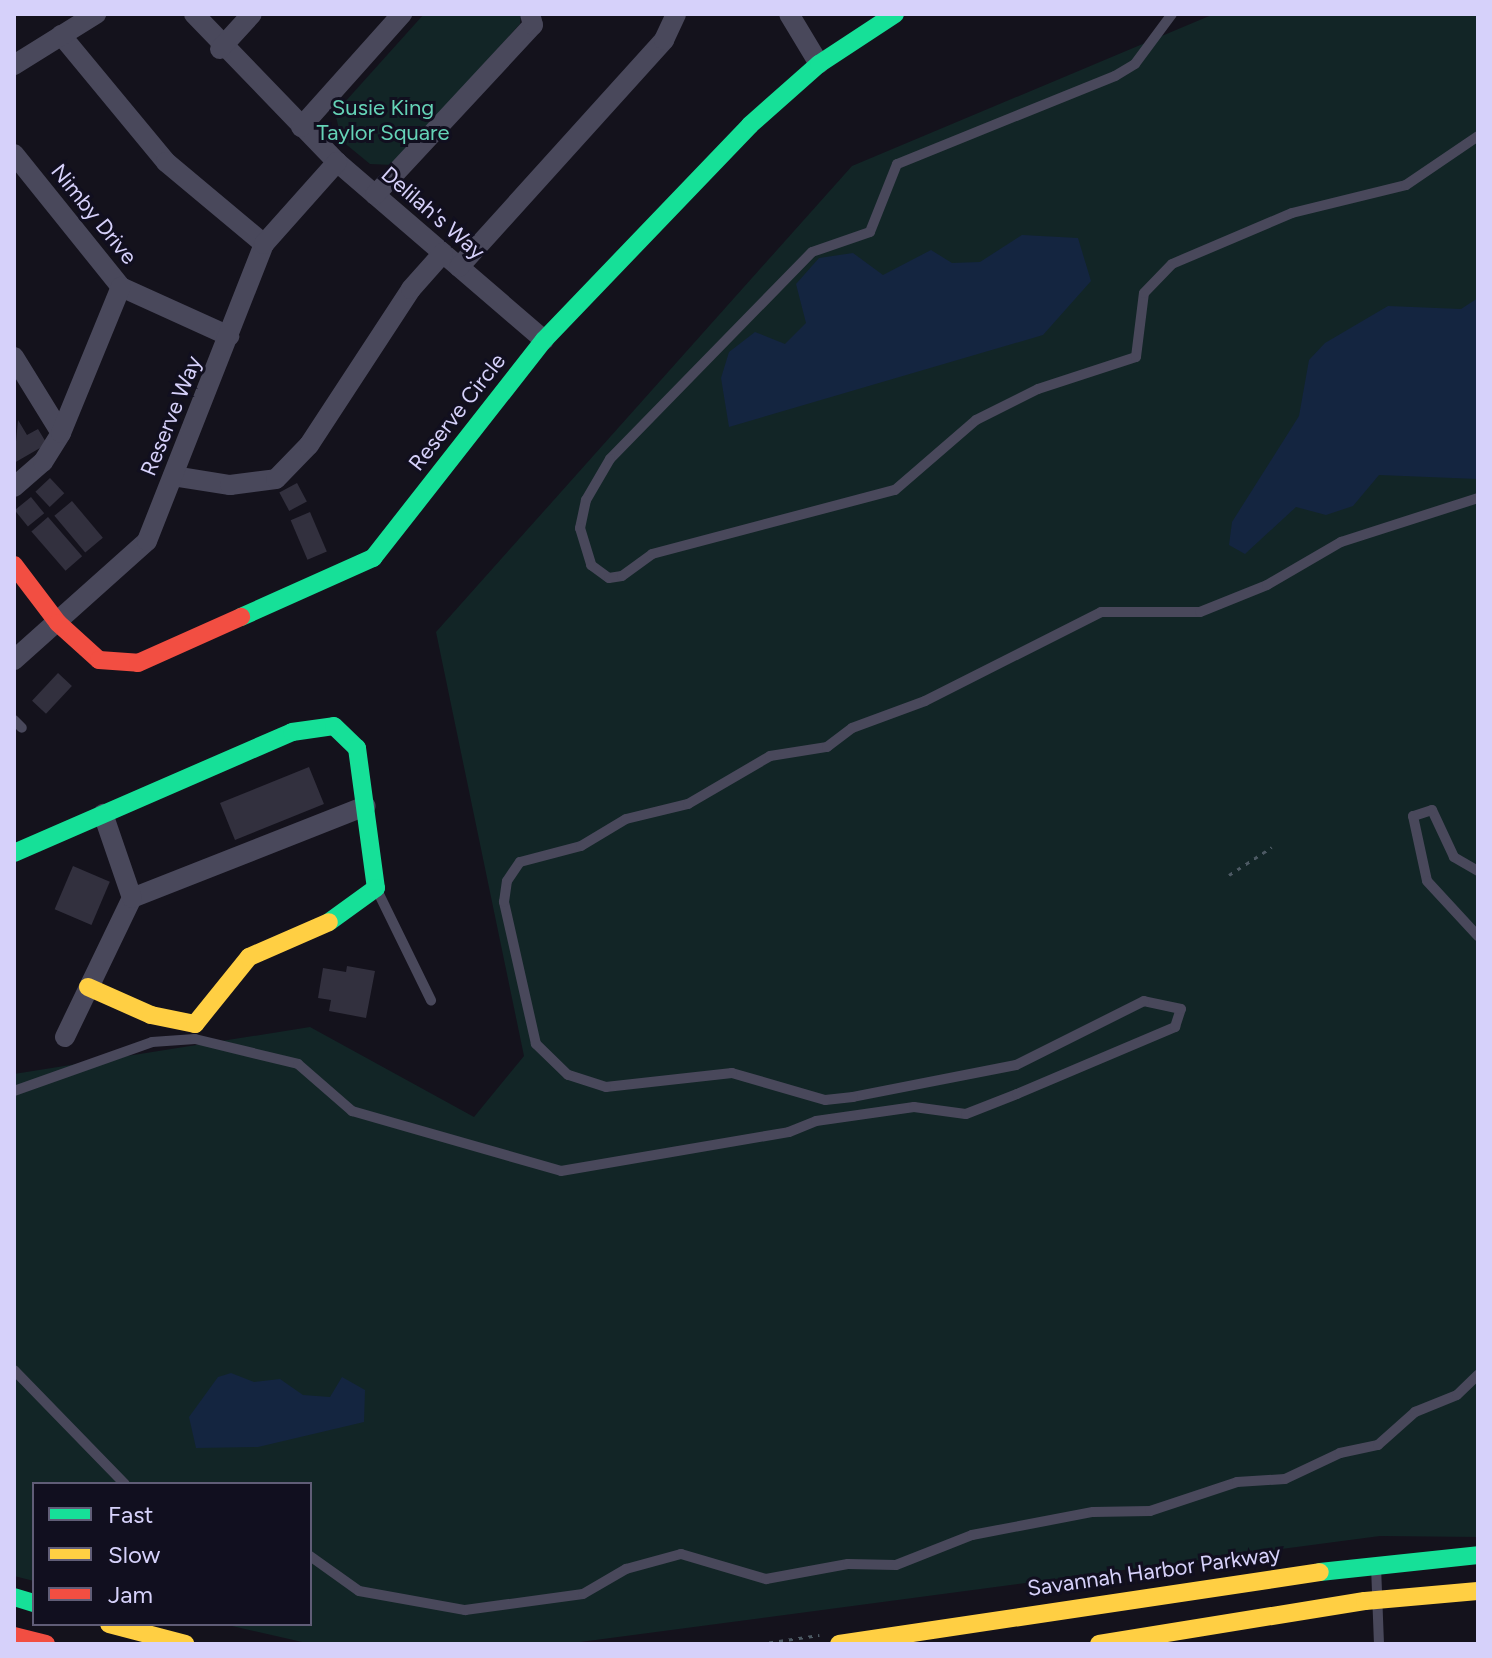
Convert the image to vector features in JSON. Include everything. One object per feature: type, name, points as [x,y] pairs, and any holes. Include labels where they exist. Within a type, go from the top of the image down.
[{"type":"street","points":[[14,65],[96,14]]},
{"type":"street","name":"Delilah's Way","points":[[194,14],[220,49],[337,162],[544,340]]},
{"type":"street","points":[[220,49],[252,14]]},
{"type":"street","points":[[301,127],[402,14]]},
{"type":"street","points":[[375,195],[533,25],[530,14]]},
{"type":"street","points":[[459,267],[664,40],[676,14]]},
{"type":"street","points":[[789,14],[819,64]]},
{"type":"street","name":"Reserve Circle","points":[[14,565],[58,623],[99,660],[138,663],[373,558],[544,340],[750,125],[819,64],[895,14]]},
{"type":"street","points":[[61,35],[166,162],[264,244]]},
{"type":"street","name":"Nimby Drive","points":[[14,154],[121,287],[229,336]]},
{"type":"street","name":"Reserve Way","points":[[14,660],[147,541],[264,244],[337,162]]},
{"type":"street","points":[[173,476],[230,485],[276,479],[309,445],[411,289],[443,253]]},
{"type":"street","points":[[14,487],[43,462],[61,433],[121,287]]},
{"type":"street","points":[[14,357],[61,433]]},
{"type":"street","points":[[14,853],[292,732],[334,726],[357,748],[376,888],[353,911],[249,957],[195,1024],[151,1015],[88,987]]},
{"type":"street","points":[[65,1037],[132,898],[365,806]]},
{"type":"street","points":[[103,814],[132,898]]},
{"type":"street","name":"Savannah Harbor Parkway","points":[[839,1644],[1376,1564],[1478,1555]]},
{"type":"street","points":[[1099,1644],[1377,1600],[1478,1591]]},
{"type":"street","points":[[117,1626],[185,1644]]},
{"type":"street","points":[[14,1636],[46,1644]]},
{"type":"lane","points":[[1172,14],[1135,64],[1115,76],[897,164],[870,232],[812,252],[610,459],[586,500],[580,528],[591,565],[609,578],[622,576],[652,554],[883,496],[976,420],[1038,389],[1136,357],[1144,293],[1172,264],[1292,213],[1406,185],[1478,136]]},
{"type":"lane","points":[[14,1091],[152,1042],[195,1039],[298,1064],[352,1111],[561,1171],[841,1117],[914,1107],[966,1114],[1017,1094],[1175,1027],[1181,1009],[1144,1001],[1016,1065],[853,1097],[825,1100],[732,1073],[606,1087],[568,1075],[536,1044],[504,902],[507,881],[520,862],[581,846],[626,819],[688,804],[770,756],[827,747],[852,728],[938,695],[1101,612],[1123,607],[1200,612],[1267,585],[1341,542],[1478,498]]},
{"type":"lane","points":[[1478,871],[1454,857],[1432,810],[1413,816],[1427,881],[1478,936]]},
{"type":"lane","points":[[376,888],[431,1000]]},
{"type":"lane","points":[[14,1370],[123,1482]]},
{"type":"lane","points":[[312,1557],[359,1591],[465,1610],[583,1594],[626,1569],[681,1554],[766,1579],[848,1564],[896,1565],[972,1535],[1093,1512],[1150,1511],[1237,1482],[1285,1479],[1340,1453],[1378,1445],[1415,1412],[1457,1395],[1478,1375]]},
{"type":"lane","points":[[1376,1564],[1379,1644]]},
{"type":"path","points":[[1229,875],[1272,847]]},
{"type":"green space","name":"Susie King Taylor Square","points":[[424,14],[521,14],[520,24],[393,165],[370,164],[342,141],[335,113]]},
{"type":"green space","points":[[1214,14],[1478,14],[1478,1537],[1380,1536],[565,1644],[311,1644],[232,1626],[312,1626],[312,1482],[32,1482],[32,1580],[14,1576],[14,1074],[310,1027],[474,1117],[524,1056],[436,632],[852,166]]},
{"type":"water","points":[[1022,235],[1078,238],[1091,281],[1043,335],[729,427],[721,378],[729,352],[755,332],[785,344],[806,323],[796,284],[819,258],[853,253],[883,275],[931,250],[952,263],[980,262]]},
{"type":"water","points":[[1478,298],[1478,479],[1379,475],[1353,506],[1326,515],[1296,507],[1245,554],[1229,545],[1232,522],[1299,416],[1309,360],[1325,343],[1388,306],[1461,309]]},
{"type":"water","points":[[231,1373],[254,1382],[280,1379],[303,1395],[330,1397],[342,1377],[365,1390],[364,1422],[258,1447],[196,1448],[189,1417],[218,1377]]},
{"type":"building","points":[[18,420],[27,435],[38,429],[47,444],[14,463]]},
{"type":"building","points":[[50,478],[64,493],[50,507],[35,492]]},
{"type":"building","points":[[297,483],[307,502],[289,511],[279,492]]},
{"type":"building","points":[[31,497],[44,513],[28,527],[15,510]]},
{"type":"building","points":[[72,501],[103,538],[85,553],[54,516]]},
{"type":"building","points":[[310,512],[327,552],[307,560],[291,520]]},
{"type":"building","points":[[48,517],[82,556],[66,571],[31,531]]},
{"type":"building","points":[[58,673],[72,686],[46,714],[32,701]]},
{"type":"building","points":[[309,767],[324,804],[235,840],[220,803]]},
{"type":"building","points":[[73,866],[110,882],[91,925],[55,909]]},
{"type":"building","points":[[347,966],[375,971],[366,1018],[329,1011],[331,1000],[318,998],[323,968],[346,972]]},
{"type":"traffic: fast","points":[[241,617],[373,558],[544,340],[750,125],[819,64],[895,14]]},
{"type":"traffic: fast","points":[[14,853],[292,732],[334,726],[357,748],[376,888],[329,922]]},
{"type":"traffic: fast","points":[[1320,1572],[1478,1555]]},
{"type":"traffic: fast","points":[[14,1597],[32,1602]]},
{"type":"traffic: slow","points":[[88,987],[151,1015],[195,1024],[249,957],[329,922]]},
{"type":"traffic: slow","points":[[839,1644],[1320,1572]]},
{"type":"traffic: slow","points":[[1099,1644],[1365,1601],[1478,1591]]},
{"type":"traffic: slow","points":[[117,1626],[185,1644]]},
{"type":"traffic: jam","points":[[14,565],[58,623],[99,660],[138,663],[241,617]]},
{"type":"traffic: jam","points":[[14,1636],[46,1644]]}]
